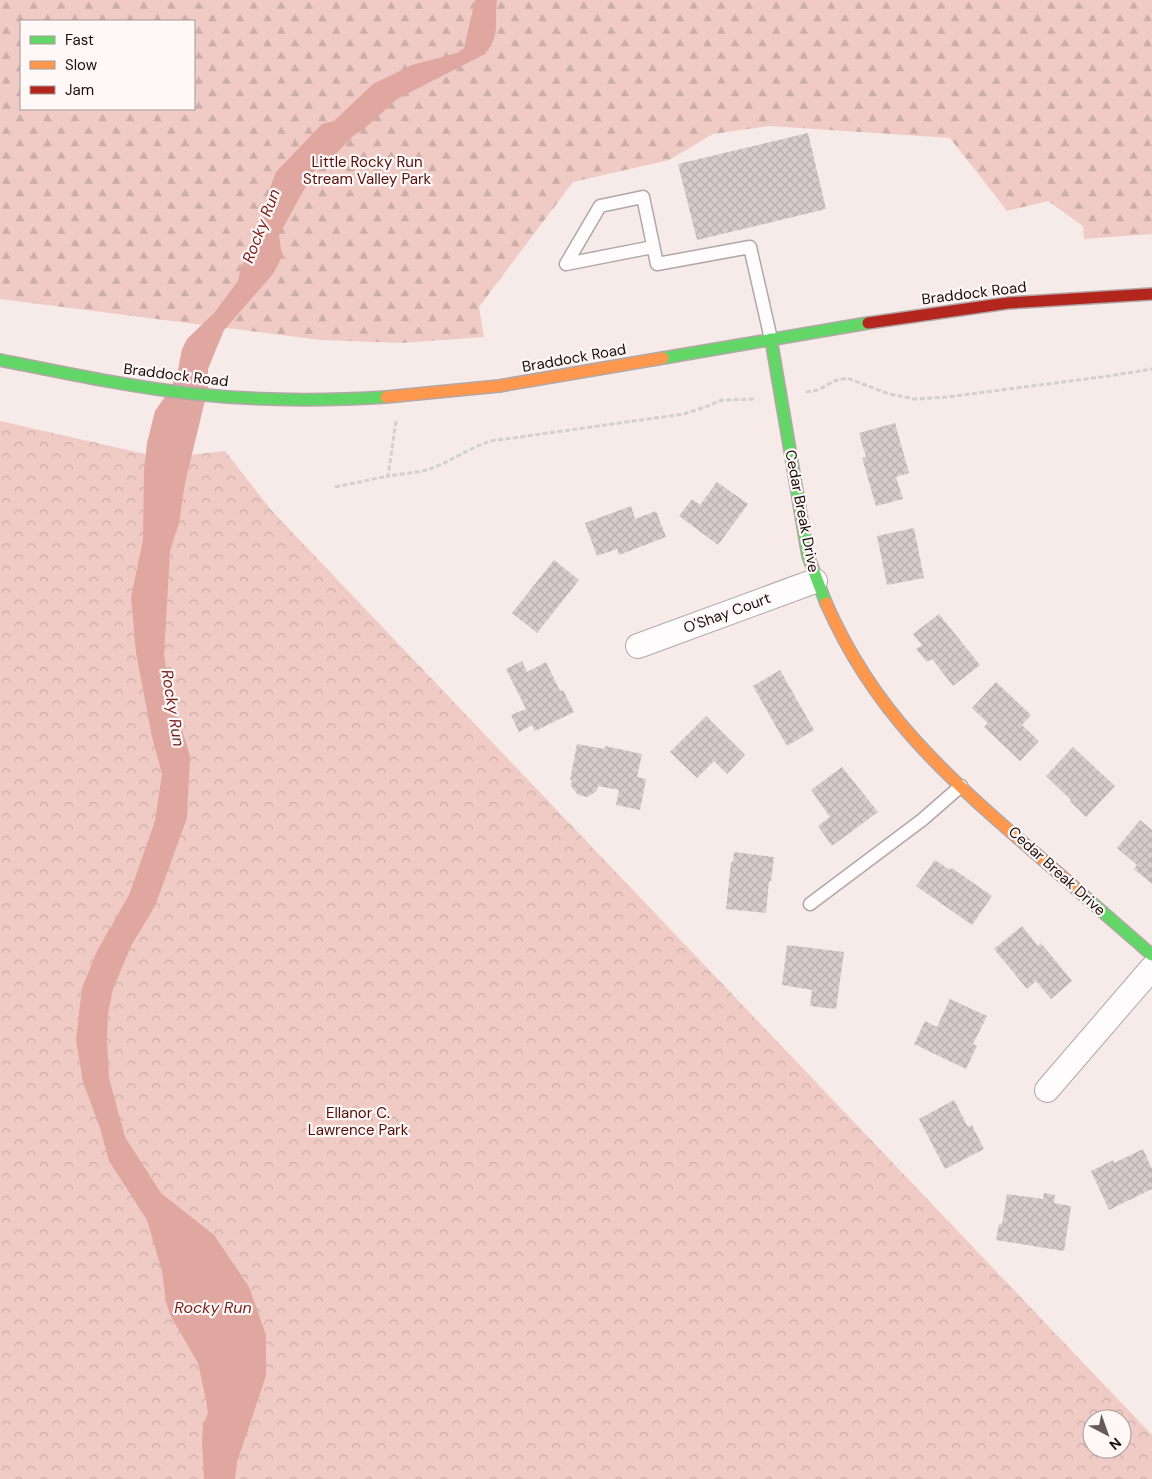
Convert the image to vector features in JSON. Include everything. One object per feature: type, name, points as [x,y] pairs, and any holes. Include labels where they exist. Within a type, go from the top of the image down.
[{"type":"main road","name":"Braddock Road","points":[[0,360],[152,389],[225,397],[317,400],[400,396],[499,386],[916,315],[1008,303],[1152,294]]},
{"type":"main road","name":"Cedar Break Drive","points":[[771,339],[808,556],[815,581],[833,619],[872,686],[913,738],[961,786],[1152,955]]},
{"type":"street","name":"O'Shay Court","points":[[638,646],[815,581]]},
{"type":"street","points":[[1047,1090],[1152,968]]},
{"type":"lane","points":[[653,247],[566,264],[600,206],[643,197],[657,264],[750,247],[771,339]]},
{"type":"lane","points":[[810,904],[922,820],[961,786]]},
{"type":"path","points":[[335,487],[426,470],[474,446],[491,441],[684,414],[722,400],[747,400],[818,390],[834,381],[847,378],[890,394],[915,399],[947,397],[1152,369]]},
{"type":"path","points":[[388,476],[400,396]]},
{"type":"green space","name":"Little Rocky Run Stream Valley Park","points":[[0,0],[1152,0],[1152,234],[1084,239],[1083,226],[1048,201],[1007,211],[950,138],[770,126],[713,134],[669,160],[573,182],[479,307],[484,337],[402,343],[321,340],[0,299]]},
{"type":"green space","name":"Ellanor C. Lawrence Park","points":[[0,421],[163,458],[225,451],[272,511],[1127,1409],[1082,1409],[1082,1459],[1132,1459],[1132,1414],[1152,1435],[1152,1479],[0,1479]]},
{"type":"water","name":"Rocky Run","points":[[475,0],[497,0],[495,34],[485,54],[397,99],[365,128],[353,136],[332,158],[316,168],[279,235],[282,257],[273,274],[224,330],[208,369],[208,388],[185,483],[179,523],[170,551],[164,655],[169,686],[190,756],[187,818],[155,906],[131,946],[113,989],[108,1013],[107,1038],[109,1078],[125,1137],[161,1193],[214,1235],[249,1287],[266,1335],[266,1376],[237,1462],[235,1479],[204,1479],[203,1426],[208,1413],[198,1363],[170,1315],[166,1302],[162,1271],[147,1220],[109,1161],[100,1128],[83,1082],[76,1040],[82,988],[97,951],[129,895],[155,821],[162,774],[152,737],[136,653],[131,597],[143,540],[144,470],[147,443],[155,411],[171,388],[178,370],[182,349],[187,339],[214,313],[238,281],[242,265],[252,250],[262,223],[266,199],[276,172],[322,124],[334,121],[373,84],[412,65],[457,53],[464,48]]},
{"type":"building","points":[[808,133],[826,209],[697,240],[678,164]]},
{"type":"building","points":[[895,423],[909,473],[896,477],[903,499],[876,506],[862,458],[866,457],[859,433]]},
{"type":"building","points":[[717,482],[748,504],[718,545],[679,516],[692,499],[700,505]]},
{"type":"building","points":[[631,506],[635,519],[656,511],[666,537],[619,555],[617,549],[597,556],[585,523]]},
{"type":"building","points":[[914,528],[924,578],[887,585],[877,536]]},
{"type":"building","points":[[554,560],[579,580],[537,633],[512,613]]},
{"type":"building","points":[[939,614],[980,665],[953,686],[932,659],[927,662],[916,649],[922,645],[913,634]]},
{"type":"building","points":[[522,661],[527,672],[546,662],[560,691],[563,690],[574,712],[535,731],[532,725],[519,732],[511,715],[526,709],[506,669]]},
{"type":"building","points":[[780,670],[814,730],[787,746],[753,686]]},
{"type":"building","points":[[996,682],[1031,715],[1022,725],[1039,741],[1020,761],[984,727],[988,723],[972,708]]},
{"type":"building","points":[[706,716],[745,755],[727,774],[714,761],[697,778],[670,752]]},
{"type":"building","points":[[577,744],[604,749],[605,746],[642,754],[637,777],[646,779],[640,810],[616,805],[619,790],[598,786],[597,791],[587,797],[578,795],[571,786],[572,780],[570,780]]},
{"type":"building","points":[[1073,747],[1115,786],[1086,817],[1046,776]]},
{"type":"building","points":[[842,767],[878,812],[832,846],[818,826],[830,817],[811,790]]},
{"type":"building","points":[[1140,820],[1152,830],[1152,884],[1134,869],[1137,865],[1117,848]]},
{"type":"building","points":[[734,852],[774,857],[771,881],[769,881],[766,913],[726,909],[731,862],[733,862]]},
{"type":"building","points":[[935,860],[950,870],[952,868],[992,896],[972,925],[916,886]]},
{"type":"building","points":[[1022,926],[1038,946],[1041,943],[1072,981],[1051,999],[1036,981],[1027,989],[994,949]]},
{"type":"building","points":[[787,945],[844,952],[836,1009],[810,1006],[812,990],[782,985]]},
{"type":"building","points":[[950,999],[987,1016],[973,1044],[977,1046],[966,1069],[914,1044],[925,1021],[937,1027]]},
{"type":"building","points":[[954,1100],[968,1127],[972,1125],[984,1149],[945,1169],[919,1119]]},
{"type":"building","points":[[1143,1149],[1152,1169],[1152,1189],[1109,1210],[1091,1171],[1113,1160],[1114,1163]]},
{"type":"building","points":[[1044,1193],[1055,1195],[1054,1203],[1071,1206],[1064,1251],[996,1240],[999,1224],[1002,1224],[1007,1194],[1043,1199]]},
{"type":"traffic: fast","points":[[663,358],[868,323]]},
{"type":"traffic: fast","points":[[771,339],[808,556],[826,603]]},
{"type":"traffic: fast","points":[[0,360],[122,384],[219,396],[290,400],[386,397]]},
{"type":"traffic: fast","points":[[1082,894],[1152,955]]},
{"type":"traffic: slow","points":[[386,397],[499,386],[663,358]]},
{"type":"traffic: slow","points":[[826,603],[844,640],[865,675],[888,708],[914,739],[975,800],[1082,894]]},
{"type":"traffic: jam","points":[[868,323],[1008,303],[1152,294]]}]
